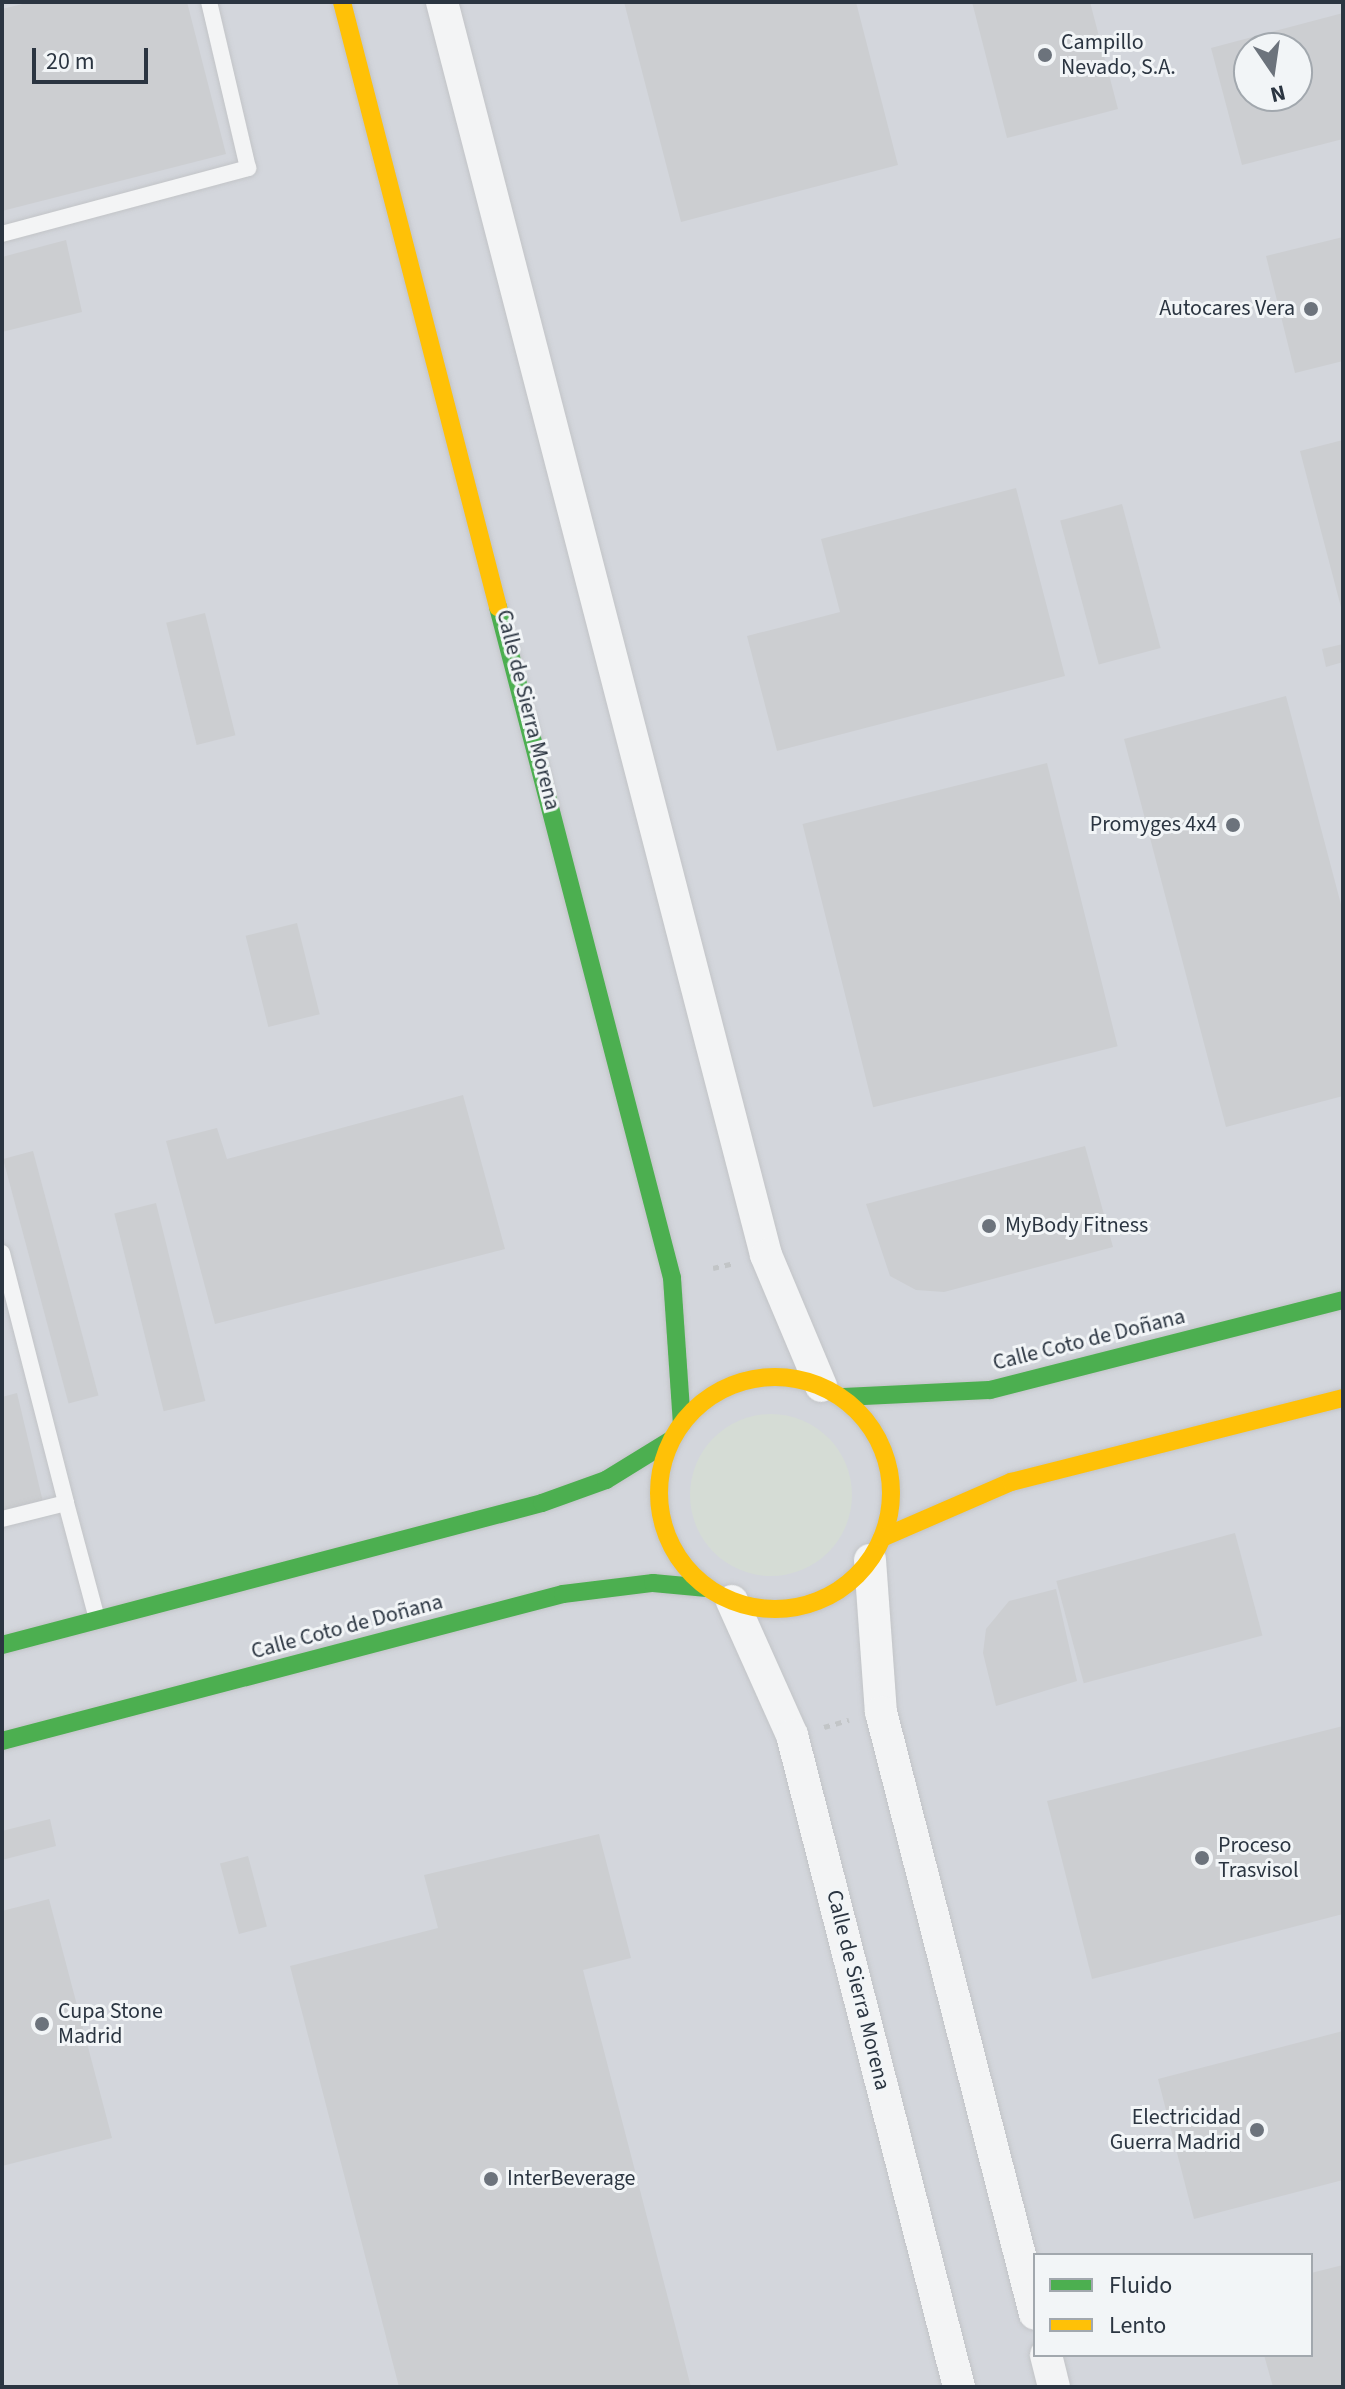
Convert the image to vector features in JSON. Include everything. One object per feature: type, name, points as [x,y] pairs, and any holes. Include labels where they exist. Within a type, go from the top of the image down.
[{"type":"street","name":"Calle de Sierra Morena","points":[[342,2],[672,1278],[682,1423]]},
{"type":"street","points":[[442,2],[766,1255],[832,1392],[870,1426],[887,1461],[891,1500],[876,1549],[881,1712],[1033,2306]]},
{"type":"street","name":"Calle Coto de Doñana","points":[[832,1392],[990,1390],[1343,1300]]},
{"type":"street","points":[[832,1392],[783,1377],[745,1380],[710,1396],[682,1423],[671,1440],[659,1479],[661,1520],[678,1558],[720,1595],[770,1609],[808,1604],[842,1588],[876,1549],[1011,1482],[1343,1398]]},
{"type":"street","points":[[2,1645],[542,1503],[606,1480],[671,1440]]},
{"type":"street","name":"Calle Coto de Doñana","points":[[2,1741],[563,1594],[653,1583],[720,1595]]},
{"type":"street","name":"Calle de Sierra Morena","points":[[720,1595],[792,1735],[959,2387]]},
{"type":"street","points":[[1046,2357],[1054,2387]]},
{"type":"lane","points":[[2,234],[248,168],[209,2]]},
{"type":"lane","points":[[2,1253],[97,1621]]},
{"type":"lane","points":[[2,1519],[66,1503]]},
{"type":"path","points":[[672,1278],[766,1255]]},
{"type":"path","points":[[792,1735],[881,1712]]},
{"type":"shaded area","points":[[2,2],[1343,2],[1343,2387],[2,2387]]},
{"type":"shaded area","points":[[771,1414],[802,1421],[828,1438],[845,1464],[852,1495],[845,1526],[828,1552],[802,1569],[771,1576],[740,1569],[714,1552],[697,1526],[690,1495],[697,1464],[714,1438],[740,1421]]},
{"type":"building","points":[[31,2],[187,2],[226,154],[2,211],[2,9]]},
{"type":"building","points":[[624,2],[856,2],[898,165],[681,222]]},
{"type":"building","name":"Campillo Nevado, S.A.","points":[[972,2],[1090,2],[1118,109],[1007,138]]},
{"type":"building","points":[[1343,13],[1343,139],[1242,165],[1211,48],[1233,42],[1233,112],[1313,112],[1313,32],[1271,32]]},
{"type":"building","name":"Autocares Vera","points":[[1343,237],[1343,361],[1295,373],[1266,256]]},
{"type":"building","points":[[66,240],[82,312],[2,332],[2,257]]},
{"type":"building","points":[[1343,440],[1343,610],[1342,611],[1300,451]]},
{"type":"building","points":[[1016,488],[1065,676],[777,751],[747,636],[840,612],[821,539]]},
{"type":"building","points":[[1122,504],[1161,648],[1099,664],[1060,521]]},
{"type":"building","points":[[205,613],[235,735],[197,745],[166,623]]},
{"type":"building","points":[[1343,644],[1343,662],[1326,667],[1322,649]]},
{"type":"building","name":"Promyges 4x4","points":[[1286,696],[1343,912],[1343,1096],[1226,1127],[1124,739]]},
{"type":"building","points":[[1047,763],[1118,1046],[873,1107],[802,824]]},
{"type":"building","points":[[297,923],[320,1014],[268,1027],[246,936]]},
{"type":"building","points":[[463,1095],[505,1249],[215,1324],[166,1141],[217,1128],[227,1159]]},
{"type":"building","name":"MyBody Fitness","points":[[1085,1146],[1113,1247],[944,1292],[916,1290],[890,1276],[866,1204]]},
{"type":"building","points":[[33,1151],[98,1395],[69,1403],[3,1159]]},
{"type":"building","points":[[156,1203],[205,1401],[164,1411],[114,1213]]},
{"type":"building","points":[[17,1393],[43,1502],[2,1512],[2,1397]]},
{"type":"building","points":[[1235,1533],[1262,1635],[1084,1683],[1056,1581]]},
{"type":"building","points":[[1056,1589],[1077,1681],[996,1706],[983,1653],[986,1629],[1009,1601]]},
{"type":"building","name":"Proceso Trasvisol","points":[[1343,1726],[1343,1914],[1092,1979],[1047,1801]]},
{"type":"building","points":[[50,1819],[56,1846],[2,1860],[2,1831]]},
{"type":"building","name":"InterBeverage","points":[[599,1834],[631,1958],[583,1970],[691,2387],[399,2387],[290,1966],[438,1928],[424,1875]]},
{"type":"building","points":[[248,1856],[267,1927],[239,1934],[220,1864]]},
{"type":"building","name":"Cupa Stone Madrid","points":[[49,1899],[112,2138],[2,2166],[2,1911]]},
{"type":"building","name":"Electricidad Guerra Madrid","points":[[1343,2031],[1343,2180],[1194,2219],[1158,2079]]},
{"type":"building","points":[[1343,2265],[1343,2387],[1273,2387],[1265,2357],[1313,2357],[1313,2272]]},
{"type":"traffic: fast","points":[[498,607],[672,1278],[682,1423]]},
{"type":"traffic: fast","points":[[842,1397],[990,1390],[1343,1300]]},
{"type":"traffic: fast","points":[[2,1645],[542,1503],[606,1480],[671,1440]]},
{"type":"traffic: fast","points":[[2,1741],[563,1594],[653,1583],[707,1588]]},
{"type":"traffic: slow","points":[[342,2],[498,607]]},
{"type":"traffic: slow","points":[[775,1377],[819,1386],[857,1411],[882,1449],[891,1493],[882,1537],[857,1575],[819,1600],[775,1609],[731,1600],[693,1575],[668,1537],[659,1493],[668,1449],[693,1411],[731,1386],[775,1377]]},
{"type":"traffic: slow","points":[[882,1538],[1011,1482],[1343,1398]]},
{"type":"place","name":"Campillo Nevado, S.A.","points":[[1045,55]]},
{"type":"place","name":"Autocares Vera","points":[[1311,309]]},
{"type":"place","name":"Promyges 4x4","points":[[1233,825]]},
{"type":"place","name":"MyBody Fitness","points":[[989,1226]]},
{"type":"place","name":"Proceso Trasvisol","points":[[1202,1858]]},
{"type":"place","name":"Cupa Stone Madrid","points":[[42,2024]]},
{"type":"place","name":"Electricidad Guerra Madrid","points":[[1257,2130]]},
{"type":"place","name":"InterBeverage","points":[[491,2179]]}]
